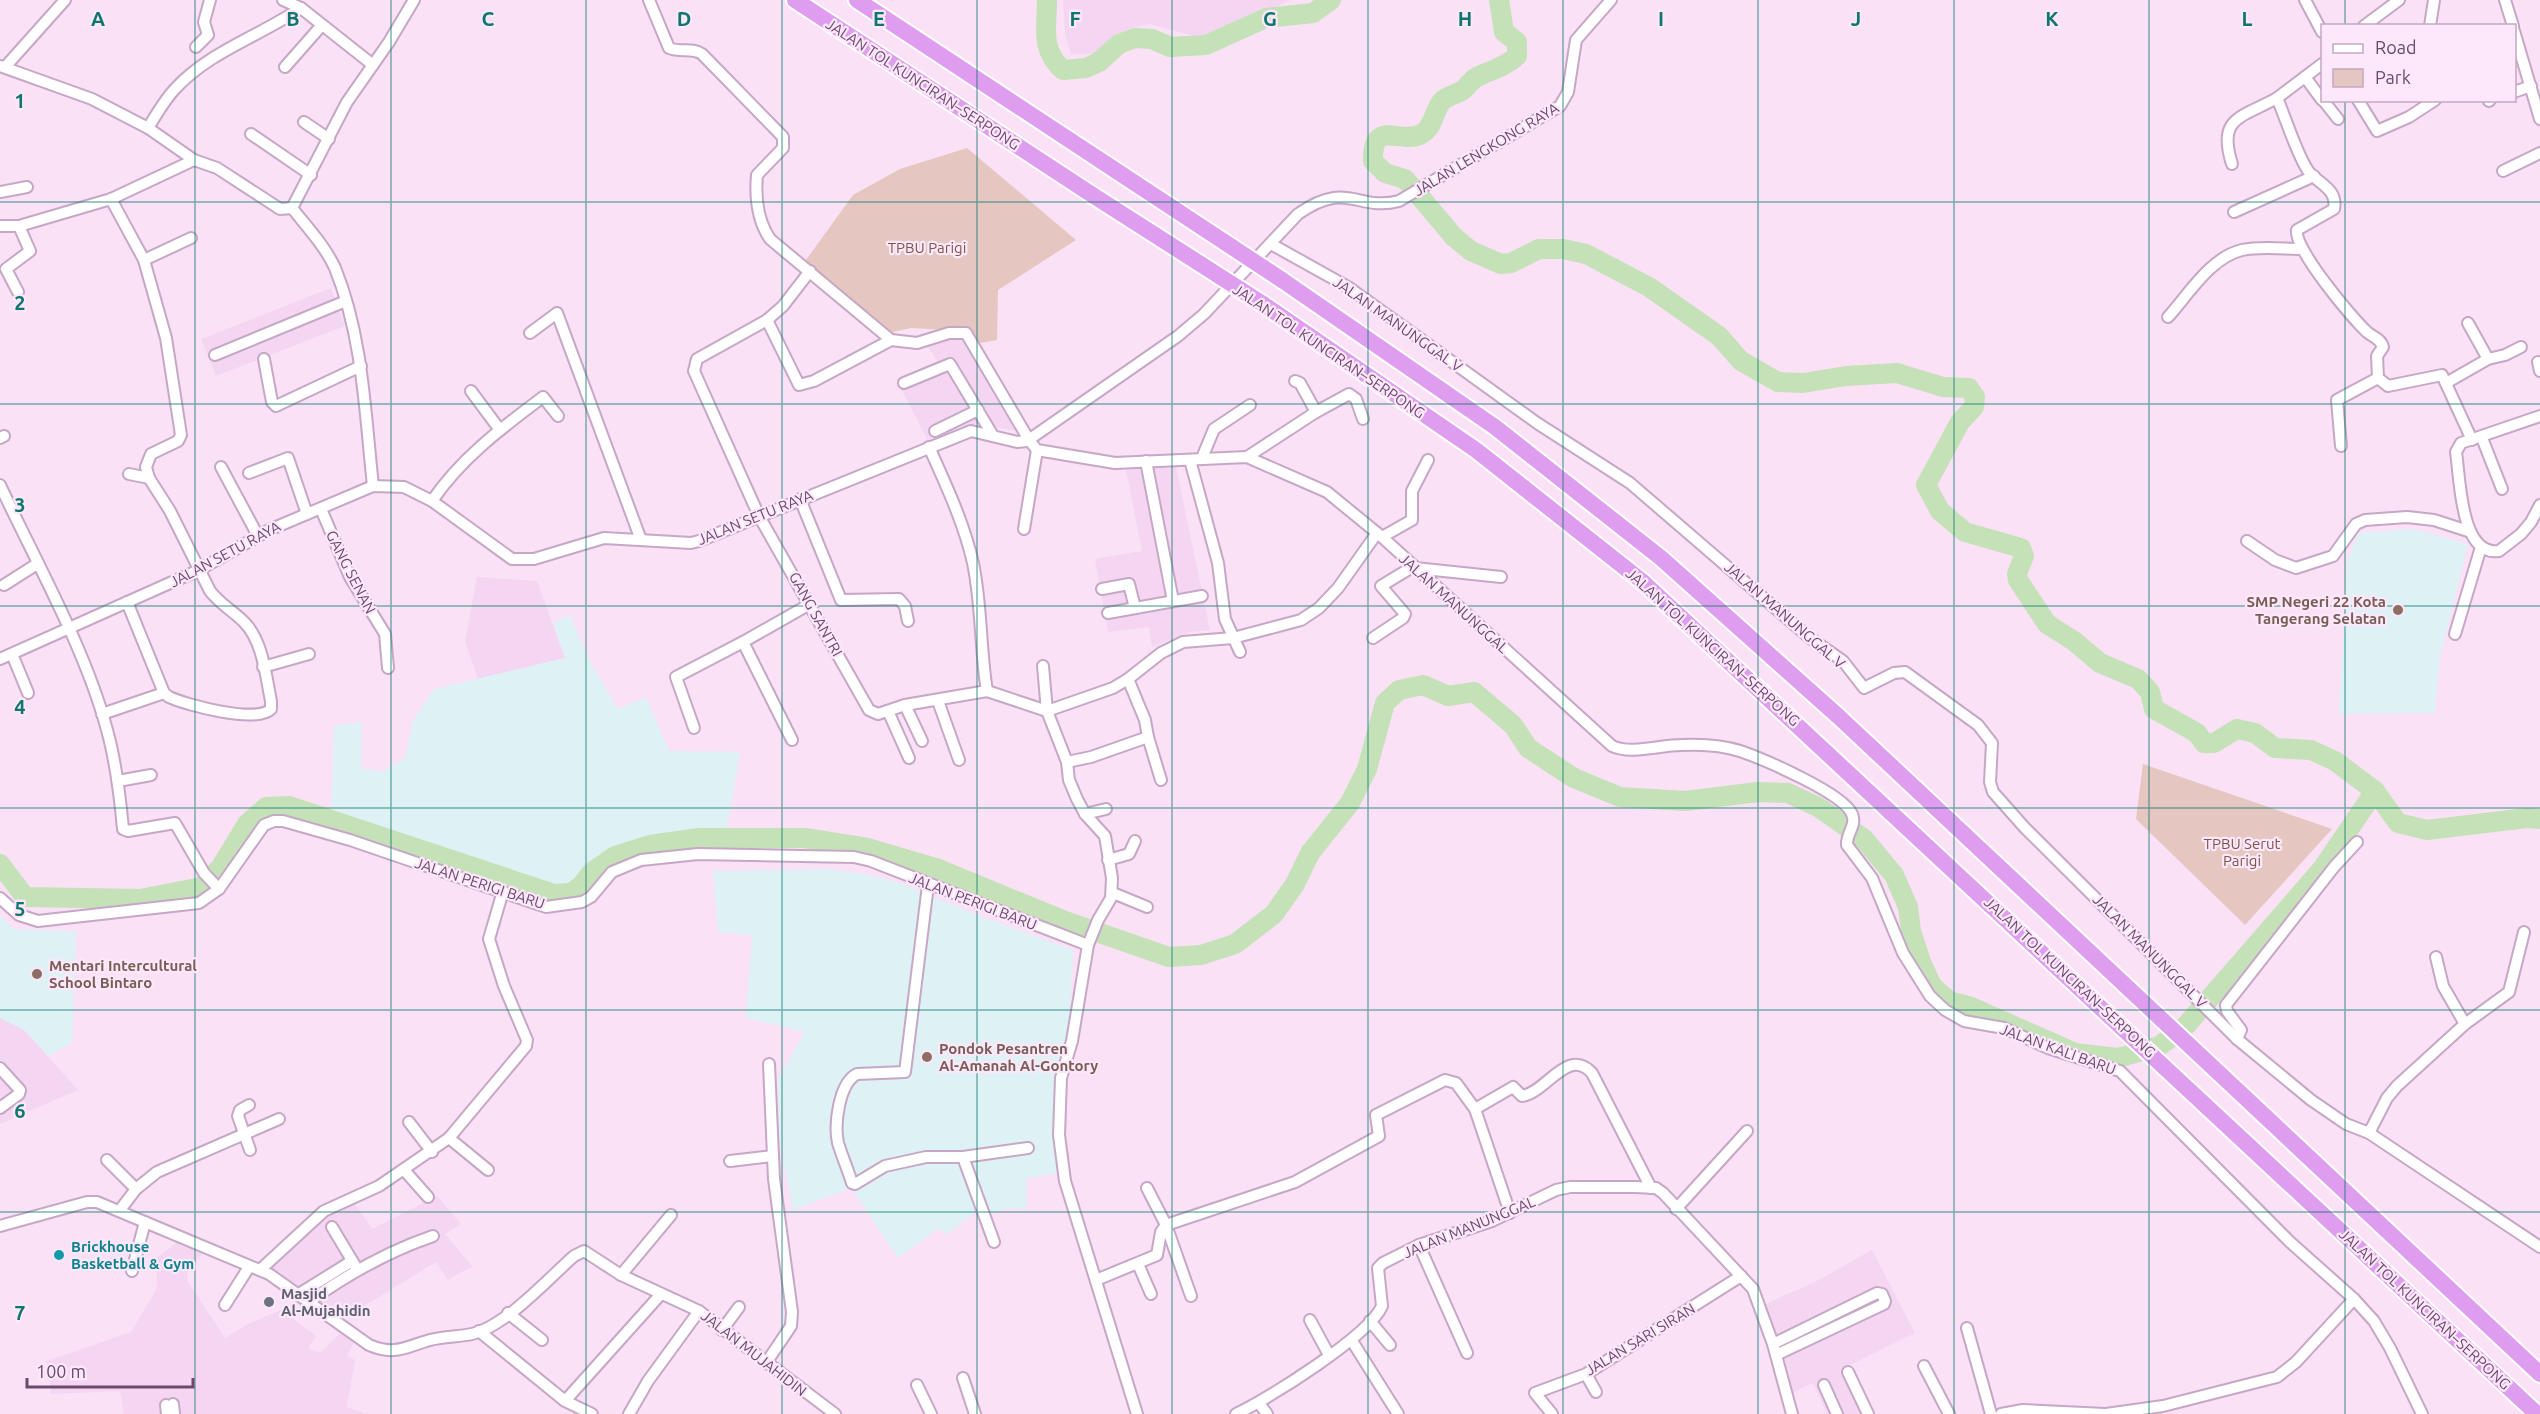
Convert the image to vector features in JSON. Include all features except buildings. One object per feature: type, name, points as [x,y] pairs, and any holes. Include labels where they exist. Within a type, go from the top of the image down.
[{"type":"highway","name":"JALAN TOL KUNCIRAN–SERPONG","points":[[795,0],[1263,304],[1476,450],[1643,582],[2537,1414]]},
{"type":"highway","name":"JALAN TOL KUNCIRAN–SERPONG","points":[[857,0],[1282,280],[1495,427],[1661,558],[1839,717],[2540,1374]]},
{"type":"street","points":[[65,0],[3,66],[92,99],[148,128],[194,160],[217,168],[280,208],[292,208]]},
{"type":"street","points":[[196,47],[208,35],[204,22],[210,0]]},
{"type":"street","points":[[283,0],[302,8],[373,65]]},
{"type":"street","points":[[292,208],[311,175],[346,102],[373,65],[414,0]]},
{"type":"street","points":[[649,0],[669,48],[675,51],[697,51],[702,54],[783,137],[783,148],[757,175],[756,193],[763,228],[770,239],[891,340],[917,343],[949,333],[966,333],[1037,450],[1024,529]]},
{"type":"street","name":"JALAN LENGKONG RAYA","points":[[1271,244],[1298,214],[1315,202],[1333,196],[1383,202],[1399,201],[1560,106],[1568,92],[1576,40],[1611,0]]},
{"type":"street","points":[[2305,0],[2321,30]]},
{"type":"street","points":[[2367,24],[2399,0]]},
{"type":"street","points":[[2430,24],[2434,0]]},
{"type":"street","points":[[2505,0],[2512,24]]},
{"type":"street","points":[[148,128],[164,102],[189,76],[236,45],[279,23],[302,8]]},
{"type":"street","points":[[285,67],[322,25]]},
{"type":"street","points":[[2516,37],[2540,119]]},
{"type":"street","points":[[2232,164],[2227,142],[2228,128],[2235,121],[2277,98],[2321,65]]},
{"type":"street","points":[[2305,77],[2321,97]]},
{"type":"street","points":[[2516,91],[2531,86]]},
{"type":"street","points":[[2277,98],[2306,167],[2329,189],[2335,207],[2329,214],[2297,230],[2296,234],[2310,262],[2366,331],[2382,342],[2383,347],[2377,356],[2378,378]]},
{"type":"street","points":[[2325,102],[2338,119]]},
{"type":"street","points":[[2359,102],[2376,131],[2409,117],[2432,102]]},
{"type":"street","points":[[304,122],[329,139]]},
{"type":"street","points":[[251,134],[311,175]]},
{"type":"street","points":[[2503,171],[2540,153]]},
{"type":"street","points":[[0,226],[19,226],[111,199],[194,160]]},
{"type":"street","points":[[2234,212],[2314,176]]},
{"type":"street","points":[[0,192],[27,187]]},
{"type":"street","points":[[111,199],[144,260],[166,338],[181,435],[178,441],[151,454],[146,467],[149,478],[170,511],[199,570],[218,602],[246,624],[258,645],[272,701],[271,709],[264,713],[204,709],[164,693],[127,602]]},
{"type":"street","points":[[292,208],[334,267],[346,301],[361,366],[373,486]]},
{"type":"street","points":[[18,292],[6,269],[30,252],[19,226]]},
{"type":"street","points":[[144,260],[190,238]]},
{"type":"street","points":[[1029,440],[1178,336],[1204,314],[1271,244]]},
{"type":"street","name":"JALAN MANUNGGAL V","points":[[1271,244],[1348,287],[1538,423],[1630,483],[1810,638],[1843,661],[1864,688],[1894,673],[1905,672],[1978,725],[1992,743],[1990,782],[1993,792],[2025,828],[2226,1029],[2311,1100],[2346,1124],[2369,1133],[2540,1247]]},
{"type":"street","points":[[2168,317],[2218,261],[2231,253],[2250,249],[2302,249]]},
{"type":"street","points":[[810,271],[783,306],[767,320],[799,385],[814,381],[891,340]]},
{"type":"street","points":[[215,355],[346,301]]},
{"type":"street","points":[[530,333],[557,313],[641,540]]},
{"type":"street","name":"GANG SANTRI","points":[[767,320],[697,360],[693,368],[759,516],[873,713],[888,711]]},
{"type":"street","points":[[2468,323],[2488,359]]},
{"type":"street","points":[[2446,383],[2488,359],[2505,355],[2521,347]]},
{"type":"street","points":[[264,359],[272,402],[276,406],[361,366]]},
{"type":"street","points":[[904,383],[950,364],[992,434]]},
{"type":"street","points":[[2378,378],[2390,386],[2440,374],[2502,489]]},
{"type":"street","points":[[2341,446],[2337,400],[2378,378]]},
{"type":"street","points":[[1295,381],[1300,383],[1316,412]]},
{"type":"street","points":[[471,391],[500,430]]},
{"type":"street","points":[[1247,457],[1316,412],[1351,394],[1356,399],[1363,419]]},
{"type":"street","points":[[432,501],[448,476],[500,430],[543,397],[558,416]]},
{"type":"street","points":[[1202,458],[1214,429],[1250,405]]},
{"type":"street","points":[[935,431],[978,410]]},
{"type":"street","points":[[2540,416],[2461,443],[2456,452],[2468,531],[2481,547],[2499,551],[2526,528],[2540,505]]},
{"type":"street","name":"JALAN SETU RAYA","points":[[0,659],[199,570],[258,536],[373,486],[404,487],[432,501],[506,556],[528,560],[593,540],[691,543],[971,431],[992,434],[1021,443],[1029,440]]},
{"type":"street","points":[[929,447],[964,532],[973,564],[980,607],[982,658],[987,691]]},
{"type":"street","name":"JALAN MANUNGGAL","points":[[1037,450],[1114,463],[1247,457],[1327,492],[1380,535],[1612,746],[1624,749],[1681,745],[1724,747],[1741,751],[1820,788],[1850,811],[1854,823],[1846,839]]},
{"type":"street","points":[[249,473],[288,458],[307,514]]},
{"type":"street","points":[[1190,460],[1218,563],[1225,619],[1240,652]]},
{"type":"street","points":[[909,758],[888,711],[905,705],[987,691],[1047,711],[1113,688],[1176,645],[1233,638],[1301,620],[1319,608],[1338,588],[1380,535],[1412,520],[1412,491],[1428,460]]},
{"type":"street","points":[[1146,462],[1173,601]]},
{"type":"street","points":[[221,467],[258,536]]},
{"type":"street","points":[[129,474],[149,478]]},
{"type":"street","points":[[0,485],[68,628],[102,714],[118,781],[124,831],[175,823],[204,873],[217,887]]},
{"type":"street","points":[[800,500],[841,600],[899,599],[905,606],[908,621]]},
{"type":"street","name":"GANG SENAN","points":[[321,509],[350,577],[385,634],[388,668]]},
{"type":"street","points":[[2247,541],[2275,560],[2296,568],[2333,556],[2356,524],[2365,520],[2416,518],[2434,520],[2468,531]]},
{"type":"street","points":[[2455,634],[2481,547]]},
{"type":"street","points":[[4,585],[37,564]]},
{"type":"street","points":[[1373,638],[1403,618],[1405,614],[1381,586],[1414,567],[1501,577]]},
{"type":"street","points":[[1102,589],[1129,584],[1135,608]]},
{"type":"street","points":[[1108,613],[1202,596]]},
{"type":"street","points":[[694,728],[676,677],[810,604]]},
{"type":"street","points":[[743,642],[792,741]]},
{"type":"street","points":[[12,654],[28,693]]},
{"type":"street","points":[[263,667],[309,654]]},
{"type":"street","points":[[1043,666],[1047,711],[1067,762],[1070,780],[1085,814],[1105,836],[1113,893],[1090,940],[1072,1041],[1061,1078],[1059,1135],[1065,1182],[1137,1414]]},
{"type":"street","points":[[1128,679],[1145,720],[1161,780]]},
{"type":"street","points":[[102,714],[164,693]]},
{"type":"street","points":[[938,701],[959,760]]},
{"type":"street","points":[[905,705],[922,741]]},
{"type":"street","points":[[1067,762],[1091,757],[1148,737]]},
{"type":"street","points":[[118,781],[151,775]]},
{"type":"street","points":[[1085,814],[1106,809]]},
{"type":"street","name":"JALAN PERIGI BARU","points":[[0,897],[19,915],[38,921],[190,906],[208,899],[260,830],[274,821],[350,840],[546,907],[576,905],[591,897],[612,872],[641,860],[698,854],[854,857],[871,861],[928,885],[1090,940]]},
{"type":"street","name":"JALAN KALI BARU","points":[[1846,839],[1850,850],[1872,878],[1914,975],[1945,1010],[1964,1020],[2004,1028],[2048,1048],[2120,1071],[2290,1242],[2354,1299],[2374,1321],[2390,1347],[2422,1414]]},
{"type":"street","points":[[1108,860],[1129,855],[1135,841]]},
{"type":"street","points":[[2237,1039],[2241,1030],[2227,1011],[2226,1005],[2334,867],[2357,842]]},
{"type":"street","points":[[928,885],[905,1072],[858,1074],[851,1077],[843,1092],[836,1130],[842,1153],[855,1184],[885,1166],[926,1157],[963,1157],[1028,1148]]},
{"type":"street","points":[[260,1270],[324,1211],[379,1186],[432,1152],[449,1138],[527,1044],[504,986],[489,939],[503,891]]},
{"type":"street","points":[[1113,893],[1147,907]]},
{"type":"street","points":[[2369,1133],[2387,1098],[2397,1086],[2466,1024],[2509,992],[2524,932]]},
{"type":"street","points":[[2436,957],[2443,986],[2466,1024]]},
{"type":"street","points":[[766,1363],[790,1326],[792,1312],[773,1156],[769,1064]]},
{"type":"street","points":[[1476,1109],[1513,1087],[1522,1096],[1539,1090],[1564,1068],[1581,1064],[1592,1073],[1651,1188],[1663,1193],[1753,1289],[1775,1350],[1792,1414]]},
{"type":"street","points":[[0,1068],[20,1090],[19,1094],[0,1108]]},
{"type":"street","points":[[1096,1280],[1157,1255],[1161,1232],[1166,1225],[1295,1182],[1379,1136],[1376,1114],[1445,1080],[1456,1083],[1476,1109],[1510,1213]]},
{"type":"street","points":[[249,1105],[238,1112],[243,1134],[250,1150]]},
{"type":"street","points":[[120,1210],[136,1189],[157,1172],[279,1119]]},
{"type":"street","points":[[409,1122],[432,1152]]},
{"type":"street","points":[[1676,1209],[1747,1131]]},
{"type":"street","points":[[449,1138],[488,1170]]},
{"type":"street","points":[[730,1161],[773,1156]]},
{"type":"street","points":[[963,1157],[994,1242]]},
{"type":"street","points":[[107,1160],[136,1189]]},
{"type":"street","points":[[404,1170],[428,1197]]},
{"type":"street","name":"JALAN MANUNGGAL","points":[[1236,1414],[1259,1403],[1352,1341],[1382,1306],[1378,1268],[1383,1263],[1419,1245],[1510,1213],[1556,1190],[1570,1187],[1651,1188]]},
{"type":"street","points":[[1147,1188],[1166,1225],[1191,1296]]},
{"type":"street","name":"JALAN MUJAHIDIN","points":[[0,1226],[93,1201],[120,1210],[260,1270],[300,1294],[369,1345],[384,1351],[403,1349],[438,1338],[479,1331],[508,1313],[581,1252],[621,1275],[699,1311],[826,1412]]},
{"type":"street","points":[[621,1275],[671,1215]]},
{"type":"street","points":[[132,1270],[145,1222]]},
{"type":"street","points":[[332,1227],[355,1265]]},
{"type":"street","points":[[300,1294],[355,1265],[433,1236]]},
{"type":"street","points":[[1419,1245],[1467,1353]]},
{"type":"street","points":[[1137,1264],[1151,1294]]},
{"type":"street","points":[[310,1301],[355,1265]]},
{"type":"street","points":[[225,1305],[249,1267]]},
{"type":"street","name":"JALAN SARI SIRAN","points":[[1552,1414],[1535,1393],[1586,1374],[1741,1276]]},
{"type":"street","points":[[1877,1293],[1882,1294],[1884,1305],[1775,1350],[1877,1293]]},
{"type":"street","points":[[565,1401],[661,1294]]},
{"type":"street","points":[[2001,1414],[2023,1410],[2106,1414],[2163,1407],[2277,1377],[2296,1362],[2354,1299]]},
{"type":"street","points":[[722,1330],[739,1307]]},
{"type":"street","points":[[629,1414],[648,1381],[699,1311]]},
{"type":"street","points":[[508,1313],[542,1340]]},
{"type":"street","points":[[1310,1320],[1329,1355]]},
{"type":"street","points":[[1370,1321],[1390,1345]]},
{"type":"street","points":[[1967,1328],[1991,1414]]},
{"type":"street","points":[[479,1331],[565,1401],[592,1414]]},
{"type":"street","points":[[1352,1341],[1398,1414]]},
{"type":"street","points":[[1924,1366],[1949,1414]]},
{"type":"street","points":[[1848,1372],[1868,1414]]},
{"type":"street","points":[[1586,1374],[1596,1392]]},
{"type":"street","points":[[963,1378],[975,1414]]},
{"type":"street","points":[[917,1385],[931,1414]]},
{"type":"street","points":[[1824,1385],[1837,1414]]},
{"type":"street","points":[[1259,1403],[1267,1414]]},
{"type":"shaded area","points":[[1063,0],[1291,0],[1204,39],[1150,24],[1135,27],[1098,54],[1071,54],[1065,35]]},
{"type":"shaded area","points":[[331,288],[345,326],[216,376],[201,339]]},
{"type":"shaded area","points":[[946,338],[967,338],[1019,431],[975,424],[928,441],[896,379],[937,361],[927,345]]},
{"type":"shaded area","points":[[1176,467],[1210,630],[1190,632],[1152,647],[1149,627],[1108,632],[1095,559],[1142,551],[1126,470]]},
{"type":"shaded area","name":"SMP Negeri 22 Kota Tangerang Selatan","points":[[2412,529],[2468,544],[2440,657],[2435,713],[2339,714],[2347,562],[2358,533]]},
{"type":"shaded area","points":[[477,577],[537,581],[565,658],[478,679],[465,641]]},
{"type":"shaded area","points":[[570,615],[589,660],[618,709],[646,697],[669,751],[740,752],[724,846],[644,839],[627,846],[570,892],[533,886],[508,870],[331,817],[334,726],[362,722],[361,768],[381,772],[405,758],[413,721],[434,689],[565,658],[553,623]]},
{"type":"shaded area","name":"Pondok Pesantren Al-Amanah Al-Gontory","points":[[827,869],[869,875],[904,884],[972,913],[1073,950],[1069,1040],[1059,1075],[1056,1173],[1026,1179],[1027,1208],[1005,1209],[986,1215],[979,1209],[946,1235],[939,1228],[898,1258],[851,1188],[793,1210],[779,1135],[778,1079],[805,1032],[746,1018],[752,935],[718,932],[713,871]]},
{"type":"shaded area","name":"Mentari Intercultural School Bintaro","points":[[0,915],[13,929],[76,931],[72,1043],[48,1056],[24,1030],[0,1018]]},
{"type":"shaded area","points":[[0,1018],[24,1030],[78,1090],[0,1124]]},
{"type":"shaded area","points":[[437,1196],[461,1224],[445,1234],[472,1266],[448,1280],[436,1262],[343,1319],[264,1269],[319,1219],[352,1200],[372,1229]]},
{"type":"shaded area","points":[[178,1242],[202,1254],[187,1273],[187,1280],[225,1338],[250,1323],[281,1310],[316,1336],[308,1348],[320,1353],[341,1332],[355,1340],[347,1356],[355,1360],[347,1407],[367,1414],[124,1414],[120,1391],[51,1394],[47,1361],[131,1332],[156,1290],[158,1257]]},
{"type":"shaded area","points":[[1872,1250],[1915,1333],[1842,1369],[1863,1414],[1827,1414],[1813,1383],[1793,1393],[1763,1305],[1815,1282]]},
{"type":"green space","name":"TPBU Parigi","points":[[967,148],[1076,240],[998,290],[997,340],[974,344],[963,331],[911,328],[888,333],[874,324],[806,260],[853,195],[900,169]]},
{"type":"green space","name":"TPBU Serut Parigi","points":[[2143,764],[2332,829],[2245,925],[2136,819]]},
{"type":"waterway","points":[[1047,0],[1046,38],[1051,55],[1063,70],[1086,68],[1099,62],[1119,44],[1135,38],[1152,39],[1170,47],[1206,45],[1266,18],[1313,13],[1331,0]]},
{"type":"waterway","points":[[1499,0],[1504,32],[1517,42],[1517,56],[1503,66],[1477,77],[1463,90],[1444,99],[1427,130],[1423,133],[1407,137],[1383,136],[1374,147],[1373,161],[1385,173],[1405,179],[1454,237],[1471,251],[1501,264],[1511,263],[1539,249],[1563,249],[1586,254],[1649,287],[1719,336],[1741,361],[1778,382],[1803,383],[1846,376],[1897,373],[1943,387],[1969,388],[1975,397],[1974,407],[1960,422],[1926,485],[1940,511],[1965,532],[2021,548],[2024,556],[2017,574],[2018,580],[2047,624],[2074,641],[2100,663],[2138,679],[2150,692],[2154,709],[2197,733],[2204,743],[2214,743],[2237,729],[2255,733],[2275,748],[2311,750],[2335,761],[2375,791]]},
{"type":"waterway","points":[[0,864],[25,897],[140,899],[202,887],[221,867],[247,824],[266,807],[289,806],[554,894],[571,893],[581,886],[591,873],[615,856],[650,845],[699,838],[805,838],[868,848],[936,868],[1065,921],[1169,957],[1201,955],[1235,944],[1274,914],[1295,884],[1310,853],[1350,803],[1367,769],[1385,703],[1399,690],[1423,685],[1448,696],[1474,692],[1513,725],[1528,748],[1574,778],[1620,797],[1685,801],[1758,792],[1788,793],[1818,807],[1864,839],[1894,875],[1908,907],[1911,931],[1921,962],[1932,986],[1949,1001],[1971,1007],[2075,1053],[2118,1058],[2159,1046],[2183,1029],[2322,869],[2375,791],[2398,823],[2427,830],[2527,818],[2540,819]]},
{"type":"place","name":"SMP Negeri 22 Kota Tangerang Selatan","points":[[2398,610]]},
{"type":"place","name":"Mentari Intercultural School Bintaro","points":[[37,974]]},
{"type":"place","name":"Pondok Pesantren Al-Amanah Al-Gontory","points":[[927,1057]]},
{"type":"place","name":"Brickhouse Basketball & Gym","points":[[59,1255]]},
{"type":"place","name":"Masjid Al-Mujahidin","points":[[269,1302]]}]
